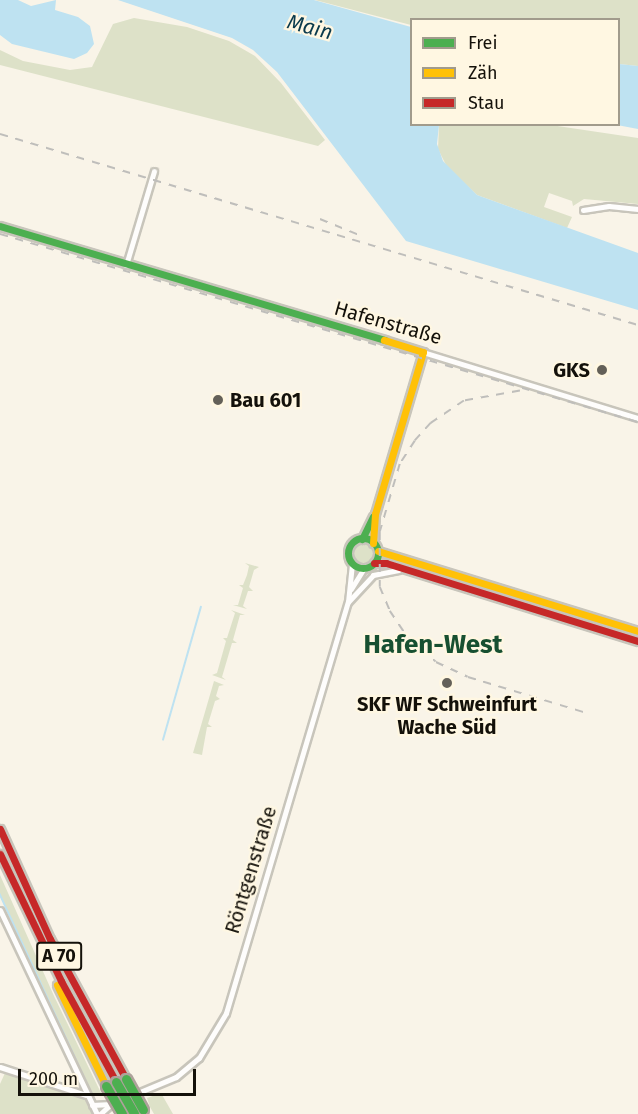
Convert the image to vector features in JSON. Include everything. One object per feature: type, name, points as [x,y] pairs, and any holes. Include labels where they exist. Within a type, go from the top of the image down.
[{"type":"main road","name":"Hafenstraße","points":[[0,226],[423,352]]},
{"type":"main road","points":[[423,352],[375,514],[362,538],[348,549],[352,564],[364,568],[374,563],[451,579],[532,603],[638,641]]},
{"type":"main road","points":[[374,563],[375,514]]},
{"type":"main road","points":[[362,538],[375,547],[451,579]]},
{"type":"main road","points":[[532,603],[638,630]]},
{"type":"main road","name":"A 70","points":[[0,829],[50,939],[121,1080]]},
{"type":"main road","name":"A 70","points":[[0,854],[47,954],[139,1113]]},
{"type":"main road","points":[[47,954],[69,1016],[122,1114]]},
{"type":"street","points":[[126,265],[154,171]]},
{"type":"street","points":[[583,210],[609,206],[638,209]]},
{"type":"street","name":"Hafenstraße","points":[[423,352],[638,418]]},
{"type":"street","name":"Röntgenstraße","points":[[92,1105],[111,1104],[159,1087],[187,1069],[215,1036],[226,1013],[348,602],[352,564]]},
{"type":"street","name":"Röntgenstraße","points":[[350,590],[364,568]]},
{"type":"street","points":[[348,602],[373,575],[405,570]]},
{"type":"street","points":[[0,910],[86,1095],[99,1114]]},
{"type":"street","points":[[0,1067],[86,1095]]},
{"type":"street","name":"Röntgenstraße","points":[[99,1114],[111,1104]]},
{"type":"green space","points":[[315,0],[638,0],[638,66],[620,64],[620,18],[410,18],[410,25]]},
{"type":"green space","points":[[134,18],[187,27],[229,41],[255,56],[281,83],[325,140],[318,146],[0,65],[0,50],[23,61],[70,70],[92,67],[113,24]]},
{"type":"green space","points":[[439,126],[557,126],[638,138],[638,204],[584,199],[573,206],[572,201],[549,193],[544,207],[572,217],[567,228],[477,195],[447,167],[438,149]]},
{"type":"green space","points":[[363,544],[370,547],[373,554],[370,561],[363,564],[356,561],[353,554],[356,547]]},
{"type":"green space","points":[[245,563],[259,567],[254,570],[249,587],[253,591],[248,591],[243,606],[247,609],[233,605],[238,605],[243,588],[239,585],[243,585],[247,575],[249,566]]},
{"type":"green space","points":[[231,610],[245,615],[240,615],[233,640],[237,643],[232,643],[222,677],[226,680],[212,675],[217,673],[226,641],[223,638],[227,638],[235,613]]},
{"type":"green space","points":[[214,681],[224,685],[219,686],[216,696],[220,699],[215,701],[208,724],[212,727],[207,727],[202,755],[193,753]]},
{"type":"green space","points":[[0,875],[54,996],[102,1095],[90,1093],[0,896]]},
{"type":"green space","points":[[10,1071],[84,1096],[93,1114],[0,1114],[0,1084],[5,1073]]},
{"type":"green space","points":[[161,1093],[173,1114],[154,1114],[150,1107],[147,1098]]},
{"type":"water","points":[[0,0],[18,0],[31,6],[56,0],[55,10],[78,17],[90,26],[94,44],[87,53],[74,59],[12,44],[0,35]]},
{"type":"water","name":"Main","points":[[118,0],[314,0],[410,27],[410,126],[439,126],[437,144],[443,161],[477,195],[638,253],[638,310],[406,241],[277,72],[253,50],[232,38]]},
{"type":"water","points":[[620,64],[638,66],[638,129],[620,126]]},
{"type":"waterway","points":[[163,740],[201,607]]},
{"type":"waterway","points":[[0,894],[86,1081]]},
{"type":"railway","points":[[0,134],[638,325]]},
{"type":"railway","points":[[320,219],[359,235]]},
{"type":"railway","points":[[0,234],[638,422]]},
{"type":"railway","points":[[520,391],[464,401],[431,423],[415,441],[400,464],[380,532],[380,587],[390,611],[409,639],[436,662],[468,677],[590,714]]},
{"type":"traffic: fast","points":[[0,226],[384,340]]},
{"type":"traffic: fast","points":[[362,539],[373,516]]},
{"type":"traffic: fast","points":[[363,538],[369,539],[377,547],[378,553],[377,559],[369,567],[363,568],[357,567],[349,559],[348,553],[349,547],[357,539],[363,538]]},
{"type":"traffic: fast","points":[[126,1079],[143,1110]]},
{"type":"traffic: fast","points":[[116,1082],[134,1113]]},
{"type":"traffic: fast","points":[[106,1086],[122,1114]]},
{"type":"traffic: slow","points":[[373,543],[375,514],[423,352],[384,340]]},
{"type":"traffic: slow","points":[[378,551],[638,631]]},
{"type":"traffic: slow","points":[[57,985],[106,1086]]},
{"type":"traffic: jam","points":[[374,563],[386,563],[638,641]]},
{"type":"traffic: jam","points":[[0,829],[50,939],[126,1079]]},
{"type":"traffic: jam","points":[[0,854],[61,981],[116,1082]]},
{"type":"place","name":"GKS","points":[[602,370]]},
{"type":"place","name":"Bau 601","points":[[218,400]]},
{"type":"place","name":"SKF WF Schweinfurt Wache Süd","points":[[447,683]]},
{"type":"district","name":"Hafen-West","points":[[433,645]]}]
